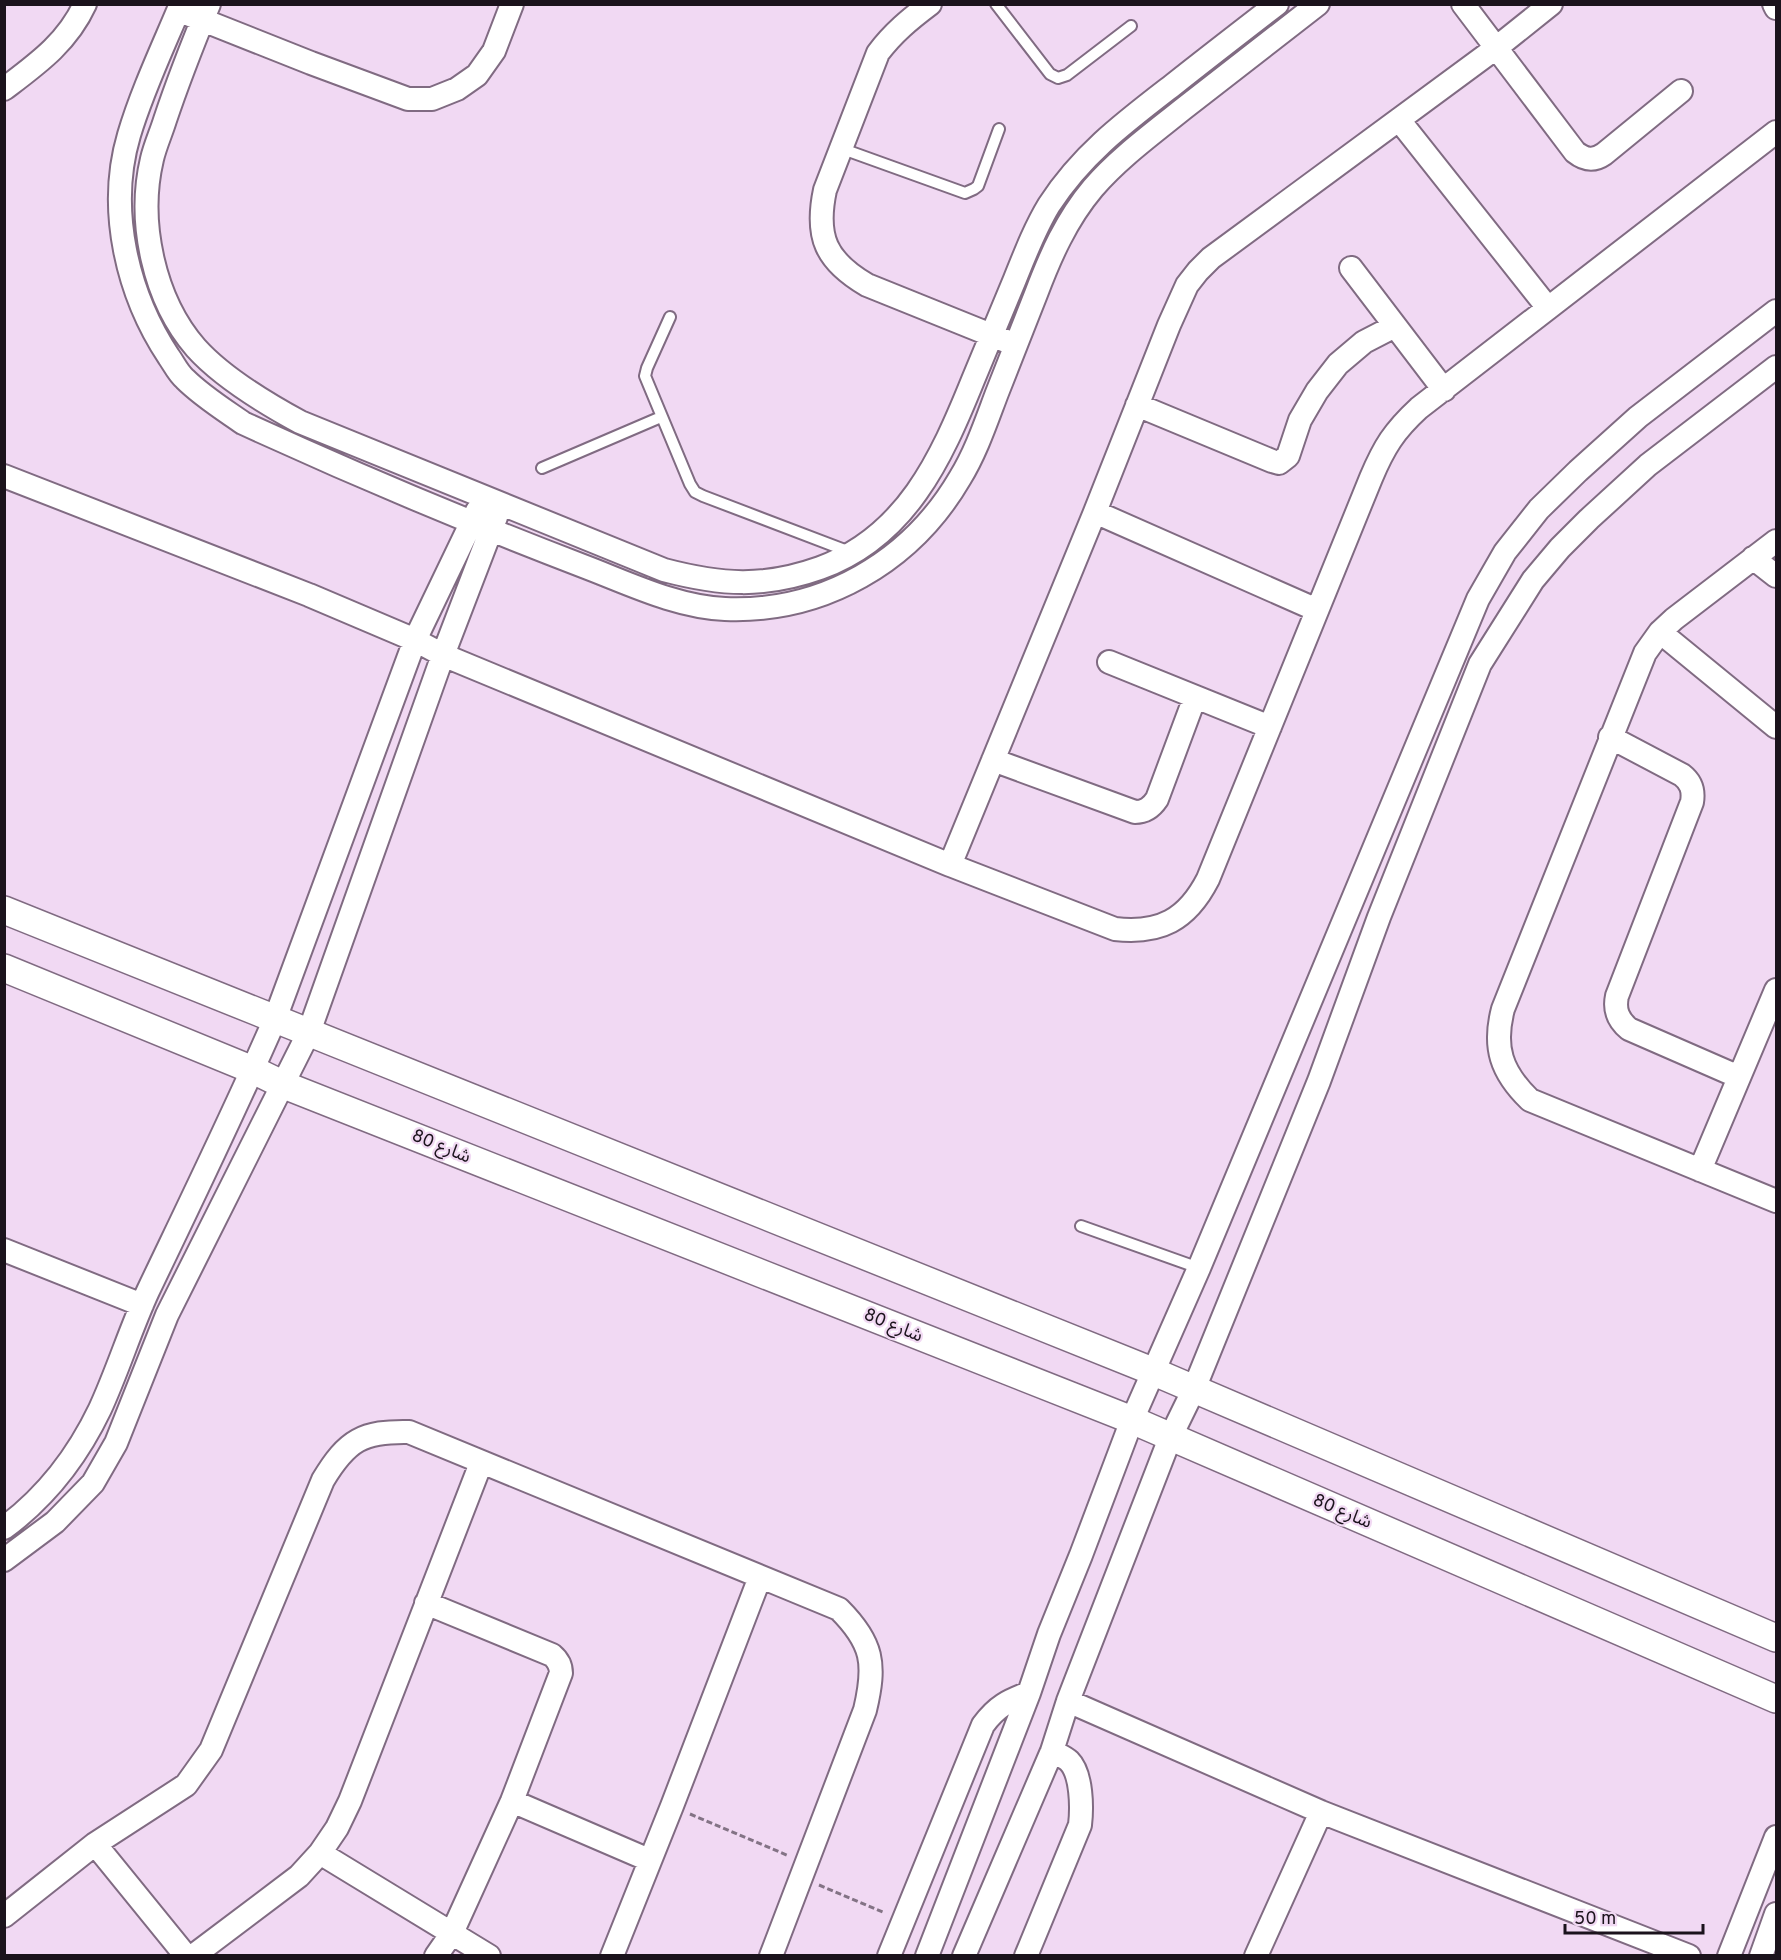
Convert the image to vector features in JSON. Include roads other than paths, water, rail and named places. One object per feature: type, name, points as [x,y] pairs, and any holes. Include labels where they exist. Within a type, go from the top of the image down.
[{"type":"street","points":[[4,88],[48,55],[66,35],[85,4]]},
{"type":"street","points":[[512,4],[494,51],[477,75],[457,89],[432,99],[408,99],[311,63],[206,12],[180,8],[128,137],[119,201],[124,247],[136,290],[149,322],[183,378],[243,423],[481,527],[659,595],[689,604],[720,609],[752,609],[799,602],[843,586],[884,562],[915,538],[941,508],[962,475],[981,435],[1048,261],[1067,224],[1092,189],[1121,159],[1318,4]]},
{"type":"street","points":[[930,4],[889,38],[878,53],[825,190],[820,213],[823,236],[832,256],[847,273],[867,285],[1016,345]]},
{"type":"street","points":[[206,12],[182,71],[152,160],[147,231],[153,264],[161,289],[175,320],[197,349],[229,377],[265,403],[300,422],[664,570],[698,579],[732,583],[767,582],[801,575],[833,563],[864,546],[885,530],[904,510],[934,466],[957,419],[1029,245],[1049,206],[1074,171],[1104,139],[1277,4]]},
{"type":"street","points":[[1463,4],[1575,152],[1586,159],[1604,154],[1681,91]]},
{"type":"street","points":[[950,865],[1187,285],[1211,258],[1496,48],[1551,4]]},
{"type":"street","points":[[1774,4],[1776,8]]},
{"type":"street","points":[[1399,120],[1548,308]]},
{"type":"street","points":[[4,476],[309,595],[415,640],[443,655],[950,865],[1115,929],[1134,931],[1153,929],[1171,922],[1186,911],[1204,888],[1382,451],[1399,427],[1419,408],[1776,132]]},
{"type":"street","points":[[1351,268],[1444,390]]},
{"type":"street","points":[[927,1956],[1132,1420],[1199,1268],[1478,599],[1505,552],[1539,509],[1638,417],[1776,311]]},
{"type":"street","points":[[1137,405],[1279,463],[1288,456],[1300,420],[1317,391],[1338,364],[1364,342],[1395,326]]},
{"type":"street","points":[[964,1956],[1052,1751],[1068,1701],[1170,1438],[1194,1389],[1320,1081],[1379,917],[1480,664],[1533,580],[1575,534],[1648,465],[1776,367]]},
{"type":"street","points":[[4,1560],[55,1522],[93,1483],[117,1443],[167,1315],[309,1032],[443,655],[481,527],[492,500]]},
{"type":"street","points":[[1095,512],[1317,610]]},
{"type":"street","points":[[4,1528],[21,1516],[53,1484],[76,1452],[100,1409],[142,1305],[275,1019],[415,640],[481,527]]},
{"type":"street","points":[[1776,540],[1674,619],[1660,632],[1645,653],[1503,1008],[1498,1042],[1501,1058],[1508,1074],[1530,1100],[1776,1202]]},
{"type":"street","points":[[1754,558],[1776,576]]},
{"type":"street","points":[[1660,632],[1776,727]]},
{"type":"street","points":[[1109,662],[1270,727]]},
{"type":"street","points":[[993,760],[1135,812],[1142,812],[1153,805],[1156,799],[1195,697]]},
{"type":"street","points":[[1610,737],[1682,775],[1688,780],[1693,794],[1692,802],[1617,996],[1615,1003],[1618,1018],[1629,1029],[1739,1077]]},
{"type":"street","points":[[4,910],[1152,1371],[1774,1636]]},
{"type":"street","name":"شارع 80","points":[[4,968],[253,1070],[284,1085],[1132,1420],[1776,1699]]},
{"type":"street","points":[[1700,1170],[1776,990]]},
{"type":"street","points":[[4,1250],[142,1305]]},
{"type":"street","points":[[4,1916],[95,1844],[186,1785],[211,1750],[323,1480],[336,1457],[357,1440],[383,1432],[409,1432],[839,1609],[854,1624],[871,1662],[871,1683],[865,1710],[771,1956]]},
{"type":"street","points":[[193,1956],[299,1876],[320,1853],[337,1828],[350,1801],[481,1463]]},
{"type":"street","points":[[612,1956],[760,1577]]},
{"type":"street","points":[[426,1603],[552,1655],[559,1663],[561,1673],[512,1801],[452,1933],[436,1956]]},
{"type":"street","points":[[889,1956],[983,1725],[993,1712],[1006,1702],[1029,1693]]},
{"type":"street","points":[[1068,1701],[1321,1812],[1689,1956]]},
{"type":"street","points":[[1026,1956],[1080,1825],[1081,1792],[1076,1776],[1069,1761],[1052,1751]]},
{"type":"street","points":[[512,1801],[649,1860]]},
{"type":"street","points":[[1256,1956],[1321,1812]]},
{"type":"street","points":[[1729,1956],[1776,1838]]},
{"type":"street","points":[[95,1844],[186,1956]]},
{"type":"street","points":[[320,1853],[489,1956]]},
{"type":"street","points":[[1761,1956],[1776,1914]]},
{"type":"lane","points":[[996,4],[1050,75],[1058,78],[1067,75],[1131,26]]},
{"type":"lane","points":[[840,148],[964,193],[978,186],[999,129]]},
{"type":"lane","points":[[670,317],[645,376],[695,492],[853,552]]},
{"type":"lane","points":[[542,468],[661,417]]},
{"type":"lane","points":[[1081,1226],[1199,1268]]}]
